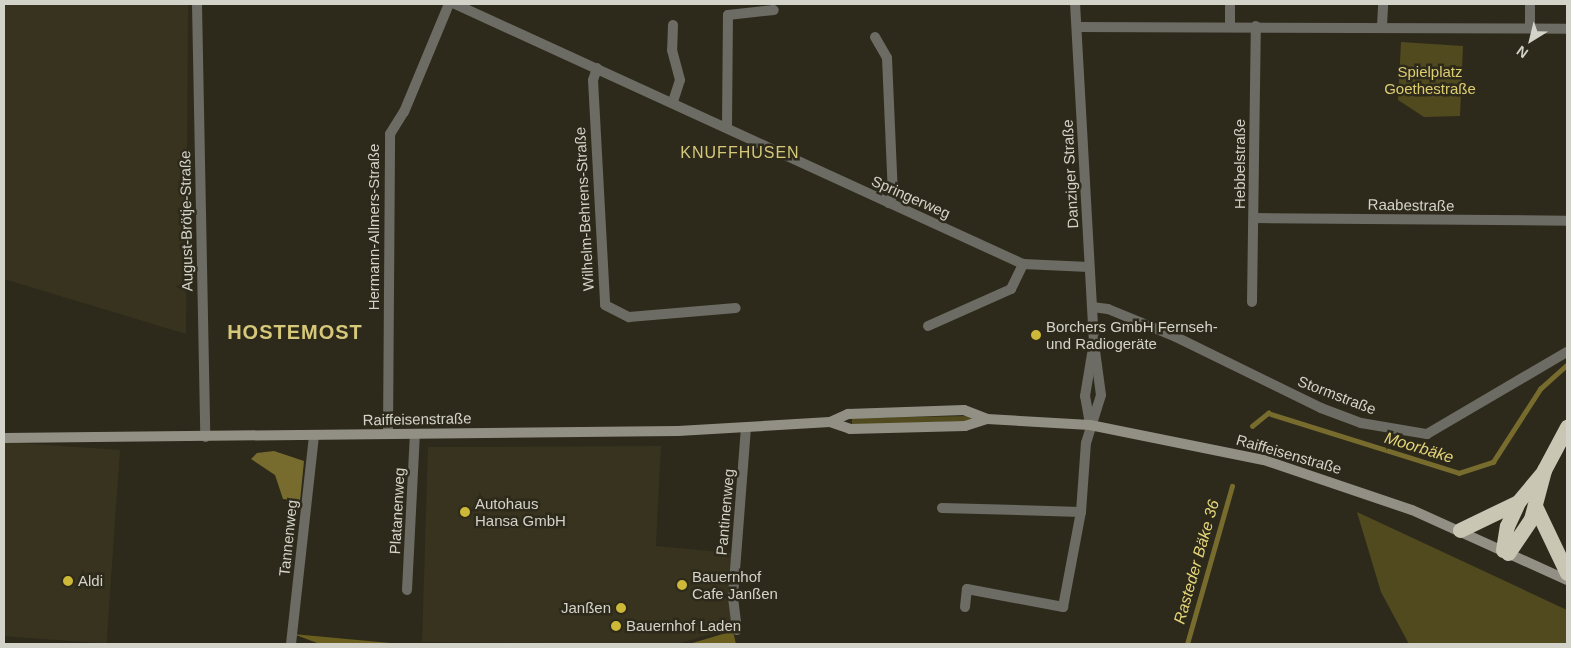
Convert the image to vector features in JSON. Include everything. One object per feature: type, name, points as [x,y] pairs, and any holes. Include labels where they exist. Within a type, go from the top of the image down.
[{"type":"highway","points":[[1506,551],[1507,526],[1518,502],[1544,470],[1567,427]]},
{"type":"highway","points":[[1506,551],[1519,542],[1536,508],[1544,470]]},
{"type":"highway","points":[[1460,530],[1518,502]]},
{"type":"highway","points":[[1536,508],[1567,573]]},
{"type":"street","name":"August-Brötje-Straße","points":[[197,4],[205,437]]},
{"type":"street","name":"Hermann-Allmers-Straße","points":[[388,434],[390,134],[404,112],[449,4]]},
{"type":"street","name":"Springerweg","points":[[455,4],[727,126],[1023,264],[1089,267]]},
{"type":"street","name":"Danziger Straße","points":[[1075,4],[1094,343],[1101,395],[1090,425]]},
{"type":"street","points":[[1230,4],[1230,25]]},
{"type":"street","points":[[1382,26],[1383,4]]},
{"type":"street","points":[[1530,4],[1530,28]]},
{"type":"street","points":[[727,126],[728,15],[774,10]]},
{"type":"street","points":[[673,25],[672,50],[680,80],[673,102]]},
{"type":"street","points":[[1077,27],[1230,25],[1567,29]]},
{"type":"street","name":"Hebbelstraße","points":[[1252,302],[1256,26]]},
{"type":"street","points":[[875,37],[887,58],[893,194],[889,203]]},
{"type":"street","name":"Wilhelm-Behrens-Straße","points":[[596,68],[593,80],[605,305],[629,317],[736,308]]},
{"type":"street","name":"Raabestraße","points":[[1254,218],[1567,221]]},
{"type":"street","points":[[928,326],[1010,289],[1023,264]]},
{"type":"street","name":"Stormstraße","points":[[1092,307],[1108,308],[1176,337],[1329,411],[1361,423],[1427,434],[1567,352]]},
{"type":"street","name":"Danziger Straße","points":[[1090,425],[1085,396],[1094,343]]},
{"type":"street","name":"Raiffeisenstraße","points":[[4,438],[314,436],[746,427],[830,422],[848,414],[964,410],[987,419],[1090,425],[1264,460],[1460,530],[1567,580]]},
{"type":"street","name":"Raiffeisenstraße","points":[[830,422],[850,429],[965,426],[987,419]]},
{"type":"street","points":[[965,606],[966,589],[1063,607],[1081,512],[1090,425]]},
{"type":"street","name":"Pantinenweg","points":[[736,630],[733,596],[746,427]]},
{"type":"street","name":"Platanenweg","points":[[408,590],[415,434]]},
{"type":"street","name":"Tannenweg","points":[[292,644],[314,436]]},
{"type":"street","points":[[942,508],[1081,512]]},
{"type":"shaded area","points":[[4,4],[188,4],[186,334],[4,279]]},
{"type":"shaded area","points":[[4,442],[120,450],[106,644],[4,636]]},
{"type":"shaded area","points":[[661,446],[656,546],[733,553],[733,628],[676,644],[422,642],[428,447]]},
{"type":"shaded area","points":[[274,451],[304,461],[300,501],[283,499],[275,475],[251,459],[257,453]]},
{"type":"shaded area","points":[[733,631],[736,644],[689,644]]},
{"type":"shaded area","points":[[293,634],[401,644],[320,644]]},
{"type":"green space","name":"Spielplatz Goethestraße","points":[[1401,42],[1463,46],[1460,116],[1424,117],[1398,100]]},
{"type":"green space","points":[[973,416],[976,418],[971,421],[852,425],[852,418]]},
{"type":"green space","points":[[1357,512],[1567,610],[1567,644],[1409,644],[1381,592]]},
{"type":"waterway","name":"Moorbäke","points":[[1252,426],[1268,413],[1459,473],[1493,462],[1540,389],[1567,365]]},
{"type":"waterway","name":"Rasteder Bäke 36","points":[[1187,644],[1232,486]]},
{"type":"place","name":"Borchers GmbH Fernseh- und Radiogeräte","points":[[1036,335]]},
{"type":"place","name":"Autohaus Hansa GmbH","points":[[465,512]]},
{"type":"place","name":"Aldi","points":[[68,581]]},
{"type":"place","name":"Bauernhof Cafe Janßen","points":[[682,585]]},
{"type":"place","name":"Janßen","points":[[621,608]]},
{"type":"place","name":"Bauernhof Laden","points":[[616,626]]},
{"type":"district","name":"KNUFFHUSEN","points":[[740,153]]},
{"type":"district","name":"HOSTEMOST","points":[[295,332]]}]
